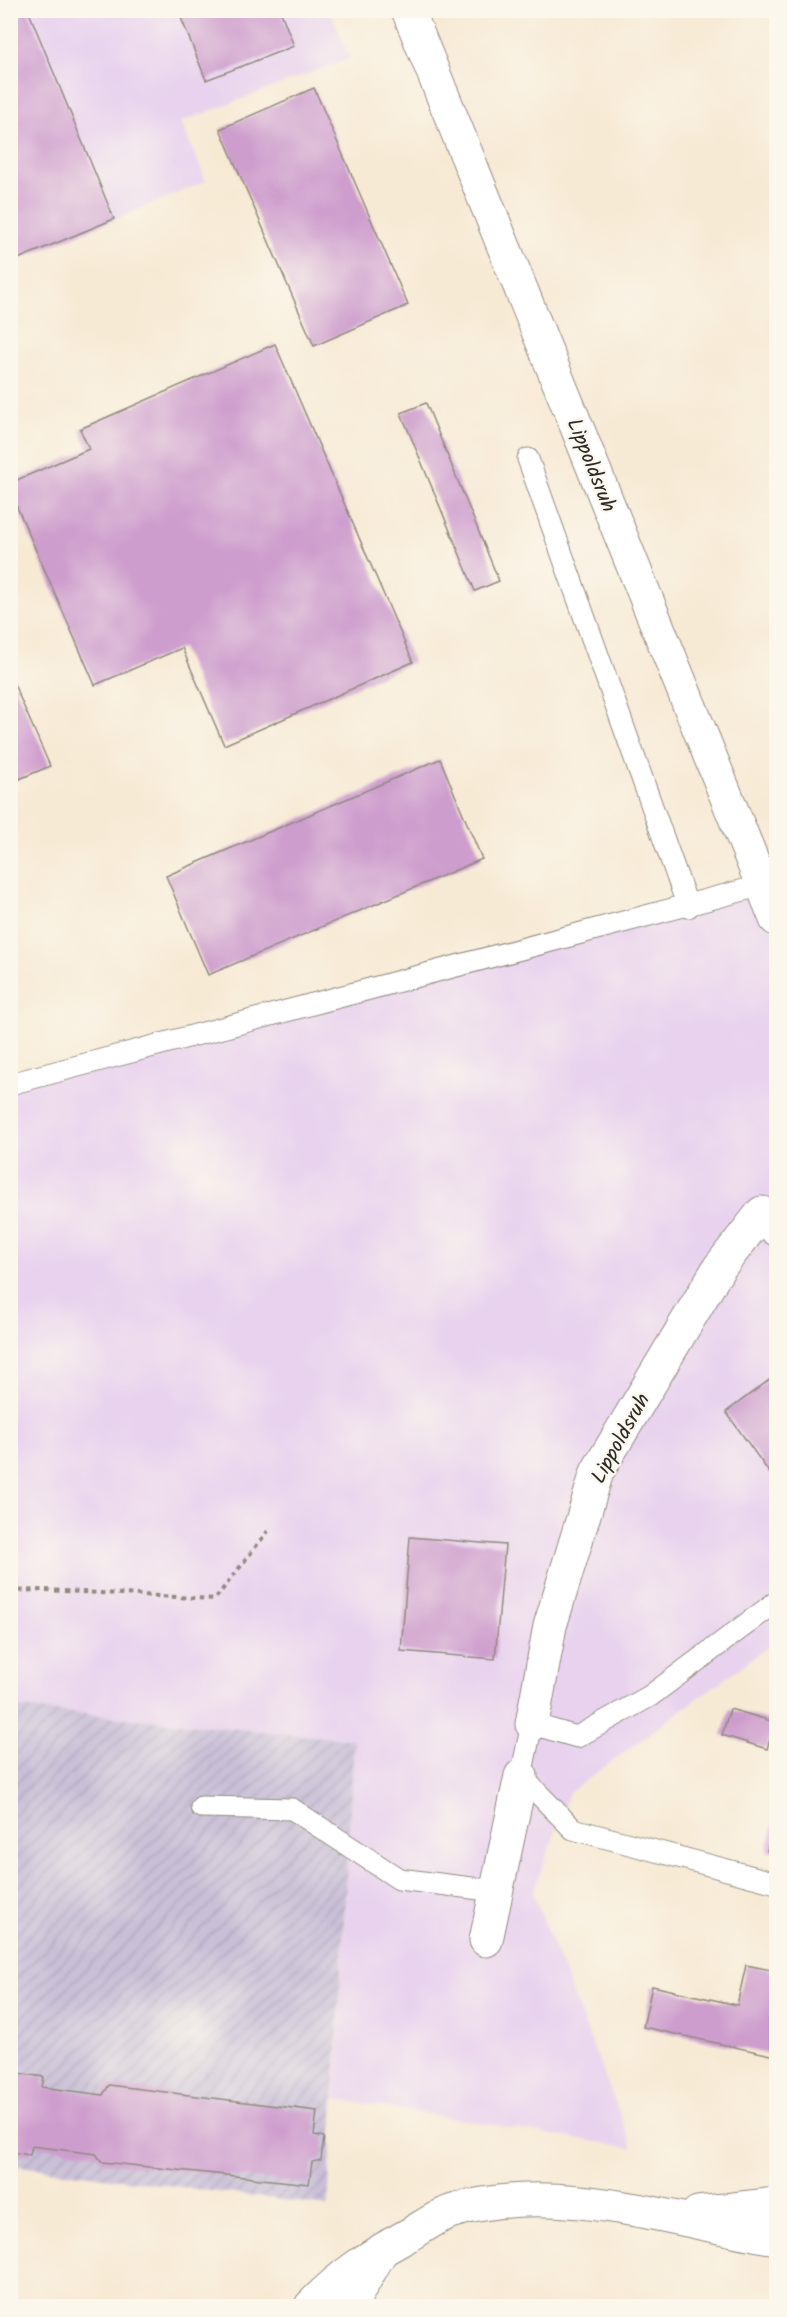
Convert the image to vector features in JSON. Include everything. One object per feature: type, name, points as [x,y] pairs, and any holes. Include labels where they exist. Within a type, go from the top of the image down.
[{"type":"street","name":"Lippoldsruh","points":[[408,10],[777,919]]},
{"type":"street","name":"Lippoldsruh","points":[[532,1724],[550,1626],[597,1472],[719,1268],[772,1213]]},
{"type":"street","name":"Lippoldsruh","points":[[486,1940],[520,1776]]},
{"type":"street","points":[[311,2307],[336,2280],[383,2249],[452,2212],[503,2202],[556,2201],[672,2215],[777,2238]]},
{"type":"street","points":[[672,2215],[777,2204]]},
{"type":"street","points":[[350,2307],[383,2249]]},
{"type":"lane","points":[[528,459],[688,907]]},
{"type":"lane","points":[[10,1084],[688,907],[763,885]]},
{"type":"lane","points":[[532,1724],[577,1737],[651,1696],[777,1602]]},
{"type":"lane","name":"Lippoldsruh","points":[[520,1776],[532,1724]]},
{"type":"lane","points":[[520,1776],[573,1828],[777,1883]]},
{"type":"lane","points":[[201,1807],[292,1809],[399,1879],[496,1891]]},
{"type":"path","points":[[10,1591],[45,1590],[215,1599],[268,1531]]},
{"type":"shaded area","points":[[11,11],[330,11],[350,58],[181,122],[206,181],[11,263]]},
{"type":"shaded area","points":[[763,885],[776,918],[776,1641],[569,1793],[533,1893],[633,2148],[335,2099],[354,1740],[11,1707],[11,1083]]},
{"type":"shaded area","points":[[11,1707],[354,1740],[328,2206],[11,2165]]},
{"type":"building","points":[[10,10],[28,10],[114,219],[18,259],[10,241]]},
{"type":"building","points":[[178,10],[280,10],[294,46],[206,80]]},
{"type":"building","points":[[314,88],[408,305],[314,346],[220,129]]},
{"type":"building","points":[[275,344],[413,662],[224,745],[182,648],[95,685],[10,491],[10,483],[89,449],[80,429]]},
{"type":"building","points":[[426,403],[499,581],[475,591],[401,413]]},
{"type":"building","points":[[10,675],[50,766],[10,783]]},
{"type":"building","points":[[440,759],[482,859],[208,975],[166,876]]},
{"type":"building","points":[[776,1375],[776,1482],[726,1412]]},
{"type":"building","points":[[410,1537],[505,1545],[495,1659],[401,1651]]},
{"type":"building","points":[[730,1709],[775,1722],[767,1749],[722,1735]]},
{"type":"building","points":[[776,1814],[776,1853],[767,1851]]},
{"type":"building","points":[[746,1965],[776,1971],[776,2056],[643,2027],[652,1986],[737,2005]]},
{"type":"building","points":[[10,2072],[44,2077],[42,2087],[103,2095],[109,2085],[317,2111],[314,2135],[324,2137],[321,2160],[312,2162],[309,2184],[102,2162],[96,2154],[32,2146],[30,2155],[10,2152]]}]
